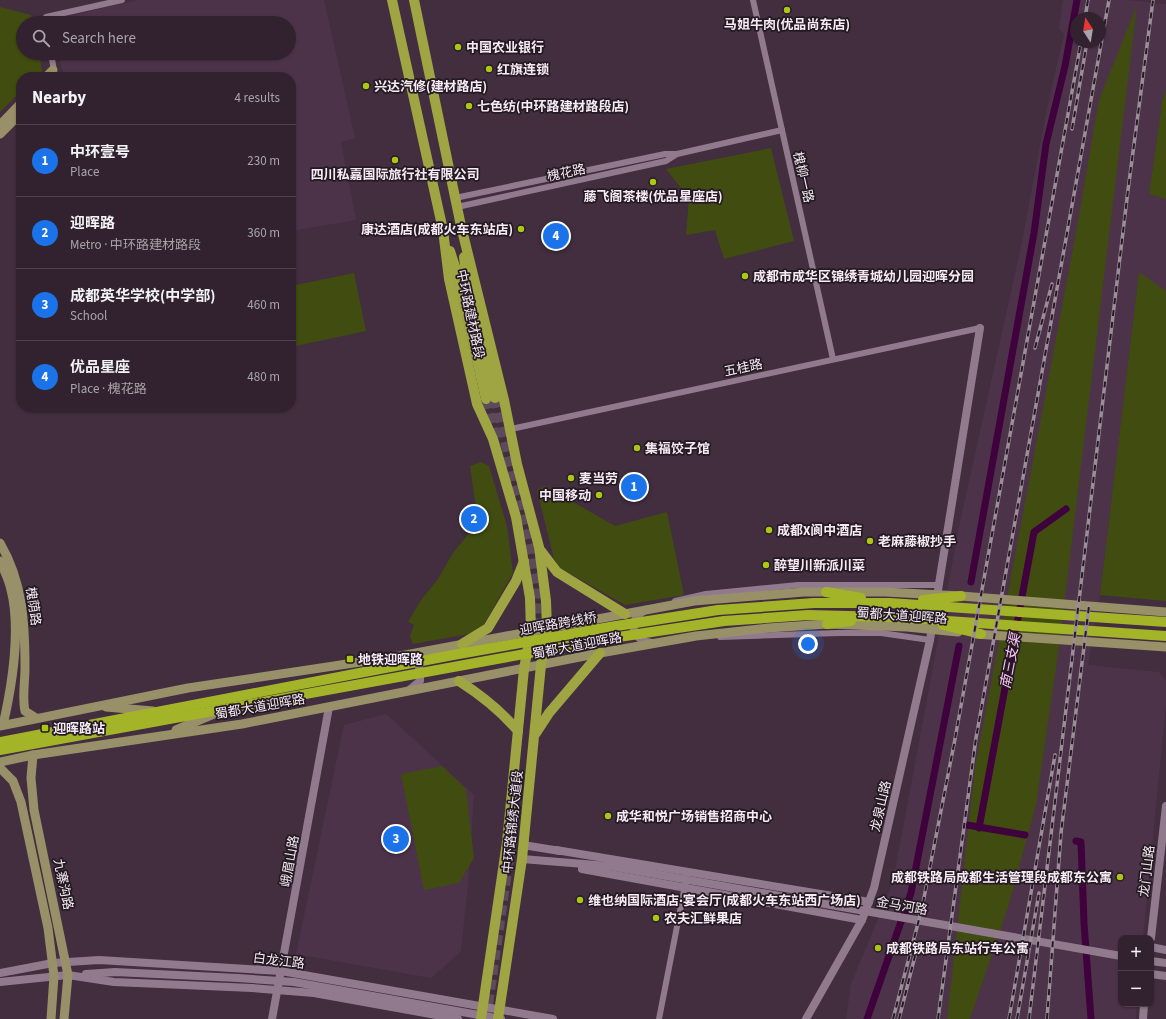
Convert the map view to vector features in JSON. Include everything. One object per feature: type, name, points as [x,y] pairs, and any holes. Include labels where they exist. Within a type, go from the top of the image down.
[{"type":"highway","points":[[826,592],[890,603],[961,596]]},
{"type":"highway","name":"蜀都大道迎晖路","points":[[890,603],[1166,622]]},
{"type":"highway","name":"迎晖路跨线桥","points":[[233,705],[461,654],[689,614],[799,604],[890,603]]},
{"type":"highway","name":"迎晖路跨线桥","points":[[233,705],[612,638],[724,621],[808,615],[889,617]]},
{"type":"highway","points":[[827,624],[889,617]]},
{"type":"highway","name":"蜀都大道迎晖路","points":[[889,617],[1166,636]]},
{"type":"highway","points":[[916,619],[981,634]]},
{"type":"highway","name":"蜀都大道迎晖路","points":[[0,742],[158,711],[233,705]]},
{"type":"highway","name":"蜀都大道迎晖路","points":[[0,750],[233,705]]},
{"type":"main road","name":"中环路建材路段","points":[[392,0],[443,230],[449,279],[477,404],[493,439],[516,517],[530,598],[531,631]]},
{"type":"main road","name":"中环路建材路段","points":[[414,0],[461,226],[511,429],[517,464],[539,547],[546,601],[547,628]]},
{"type":"main road","points":[[0,125],[16,108]]},
{"type":"main road","points":[[0,134],[16,118]]},
{"type":"main road","points":[[443,230],[458,276],[490,398],[466,275],[461,226]]},
{"type":"main road","name":"槐荫路","points":[[0,543],[15,574],[20,592],[25,647],[23,702],[25,711],[36,718]]},
{"type":"main road","points":[[539,547],[557,572],[625,614]]},
{"type":"main road","name":"槐荫路","points":[[0,561],[11,590],[16,615],[8,703],[1,725]]},
{"type":"main road","points":[[462,644],[488,628],[516,581],[524,561]]},
{"type":"main road","name":"蜀都大道迎晖路","points":[[1,725],[94,706],[275,674],[400,656],[694,602],[804,592],[885,592],[961,596],[1166,612]]},
{"type":"main road","name":"蜀都大道迎晖路","points":[[0,762],[33,755],[166,734],[242,724],[652,643],[696,636],[806,625],[827,624],[907,627],[981,634],[1166,647]]},
{"type":"main road","name":"中环路锦绣大道段","points":[[500,1016],[522,859],[541,665],[547,628]]},
{"type":"main road","name":"中环路锦绣大道段","points":[[481,1019],[507,842],[524,669],[531,631]]},
{"type":"main road","points":[[535,735],[548,713],[600,653]]},
{"type":"main road","points":[[460,681],[476,691],[506,717],[518,731]]},
{"type":"main road","points":[[166,734],[233,705]]},
{"type":"main road","points":[[94,706],[158,711]]},
{"type":"main road","name":"九寨沟路","points":[[33,755],[31,778],[34,810],[68,975],[64,1019]]},
{"type":"main road","name":"九寨沟路","points":[[0,768],[13,781],[21,802],[48,928],[54,976],[51,1019]]},
{"type":"street","points":[[50,16],[122,0]]},
{"type":"street","name":"槐柳一路","points":[[754,0],[833,359]]},
{"type":"street","points":[[52,60],[54,72]]},
{"type":"street","name":"槐花路","points":[[456,202],[665,154],[677,154],[782,130]]},
{"type":"street","name":"槐花路","points":[[456,202],[666,161],[677,154]]},
{"type":"street","name":"五桂路","points":[[511,429],[980,328]]},
{"type":"street","name":"龙泉山路","points":[[806,1019],[862,920],[874,888],[930,640],[980,328]]},
{"type":"street","points":[[652,643],[643,642],[638,637],[634,629],[634,621],[638,615],[646,610],[685,598],[768,587],[845,584],[938,585]]},
{"type":"street","points":[[696,636],[739,637],[811,633],[881,633],[930,640]]},
{"type":"street","points":[[400,656],[416,661],[420,670],[420,681],[408,692]]},
{"type":"street","name":"峨眉山路","points":[[272,1019],[329,707]]},
{"type":"street","name":"龙门山路","points":[[1151,935],[1166,806]]},
{"type":"street","points":[[523,845],[869,902]]},
{"type":"street","points":[[556,850],[609,866]]},
{"type":"street","points":[[522,859],[609,866]]},
{"type":"street","points":[[546,862],[862,920]]},
{"type":"street","name":"金马河路","points":[[609,866],[1118,955]]},
{"type":"street","points":[[659,1019],[687,872]]},
{"type":"street","points":[[1154,948],[1166,950]]},
{"type":"street","name":"白龙江路","points":[[0,973],[66,961],[99,960],[281,971],[483,1006],[500,1016],[553,1019]]},
{"type":"street","points":[[1154,961],[1166,963]]},
{"type":"street","points":[[0,982],[54,976],[115,972],[238,978],[294,982],[500,1016]]},
{"type":"street","points":[[1154,974],[1166,976]]},
{"type":"street","points":[[68,975],[114,982],[314,993],[458,1019]]},
{"type":"street","points":[[1143,1019],[1144,1007]]},
{"type":"shaded area","points":[[139,0],[324,0],[355,138],[341,142],[356,220],[296,230],[296,72],[63,72],[60,60],[296,60],[296,16],[69,16]]},
{"type":"shaded area","points":[[1063,0],[1128,0],[1166,4],[1166,89],[1162,102],[1149,194],[1166,199],[1166,291],[1139,273],[1100,595],[1088,665],[1159,672],[1166,681],[1166,703],[1143,935],[1118,935],[1118,1007],[1137,1007],[1136,1019],[846,1019],[851,984],[893,882],[960,522],[1021,247],[1046,113],[1064,34],[1059,28]]},
{"type":"shaded area","points":[[386,714],[474,795],[468,884],[461,951],[431,978],[296,954],[344,725]]},
{"type":"green space","points":[[1137,5],[1059,647],[1036,805],[1008,907],[970,1019],[947,1019],[975,768],[1075,238],[1099,100]]},
{"type":"green space","points":[[0,7],[31,15],[16,16],[16,60],[40,60],[42,71],[16,72],[16,96],[0,112]]},
{"type":"green space","points":[[1166,89],[1166,199],[1149,194],[1162,102]]},
{"type":"green space","points":[[771,148],[794,241],[724,259],[715,230],[686,235],[689,198],[666,169]]},
{"type":"green space","points":[[1139,272],[1166,291],[1166,601],[1100,595]]},
{"type":"green space","points":[[354,273],[366,331],[296,346],[296,285]]},
{"type":"green space","points":[[481,462],[489,466],[507,526],[513,573],[483,626],[474,633],[413,644],[410,636],[414,625],[408,622],[421,600],[438,579],[453,553],[478,522],[470,466]]},
{"type":"green space","points":[[545,486],[615,526],[667,512],[684,595],[625,605],[560,568],[554,559],[537,490]]},
{"type":"green space","points":[[442,766],[466,789],[474,858],[459,883],[424,890],[401,774]]},
{"type":"waterway","points":[[971,582],[1034,233],[1046,144],[1065,66],[1077,0]]},
{"type":"waterway","name":"南三支渠","points":[[979,828],[1034,532],[1066,509]]},
{"type":"waterway","points":[[867,1019],[911,893],[959,646]]},
{"type":"waterway","points":[[967,825],[1025,835]]},
{"type":"waterway","points":[[1076,841],[1081,842],[1084,923],[1091,1019]]},
{"type":"tunnel","points":[[495,398],[531,553],[536,585],[537,660]]},
{"type":"tunnel","points":[[486,399],[496,440]]},
{"type":"tunnel","points":[[486,1019],[513,830]]},
{"type":"railway","points":[[1086,12],[1088,0]]},
{"type":"railway","points":[[938,1019],[976,738],[1109,0]]},
{"type":"railway","points":[[1029,1019],[1128,190],[1153,0]]},
{"type":"railway","points":[[893,1019],[922,908],[955,739],[1080,48]]},
{"type":"railway","points":[[1072,129],[1086,48]]},
{"type":"railway","points":[[1035,348],[1052,284]]},
{"type":"railway","points":[[1047,1019],[1061,833],[1089,606]]},
{"type":"railway","points":[[1009,1019],[1055,755]]},
{"type":"railway","points":[[1017,1019],[1039,893]]},
{"type":"railway","points":[[899,1019],[915,956]]},
{"type":"place","name":"马姐牛肉(优品尚东店)","points":[[787,10]]},
{"type":"place","name":"中国农业银行","points":[[458,47]]},
{"type":"place","name":"红旗连锁","points":[[489,69]]},
{"type":"place","name":"兴达汽修(建材路店)","points":[[366,86]]},
{"type":"place","name":"七色纺(中环路建材路段店)","points":[[469,106]]},
{"type":"place","name":"四川私嘉国际旅行社有限公司","points":[[395,160]]},
{"type":"place","name":"藤飞阁茶楼(优品星座店)","points":[[653,182]]},
{"type":"place","name":"康达酒店(成都火车东站店)","points":[[521,229]]},
{"type":"place","name":"优品星座","points":[[556,236]]},
{"type":"place","name":"成都市成华区锦绣青城幼儿园迎晖分园","points":[[745,276]]},
{"type":"place","name":"集福饺子馆","points":[[637,448]]},
{"type":"place","name":"麦当劳","points":[[571,478]]},
{"type":"place","name":"中环壹号","points":[[634,487]]},
{"type":"place","name":"中国移动","points":[[599,495]]},
{"type":"place","name":"迎晖路","points":[[474,519]]},
{"type":"place","name":"成都X阆中酒店","points":[[769,530]]},
{"type":"place","name":"老麻藤椒抄手","points":[[870,541]]},
{"type":"place","name":"醉望川新派川菜","points":[[766,565]]},
{"type":"place","name":"地铁迎晖路","points":[[350,659]]},
{"type":"place","name":"迎晖路站","points":[[45,728]]},
{"type":"place","name":"成华和悦广场销售招商中心","points":[[608,816]]},
{"type":"place","name":"成都英华学校(中学部)","points":[[396,839]]},
{"type":"place","name":"成都铁路局成都生活管理段成都东公寓","points":[[1120,877]]},
{"type":"place","name":"维也纳国际酒店·宴会厅(成都火车东站西广场店)","points":[[580,900]]},
{"type":"place","name":"农夫汇鲜果店","points":[[656,918]]},
{"type":"place","name":"成都铁路局东站行车公寓","points":[[878,948]]}]
